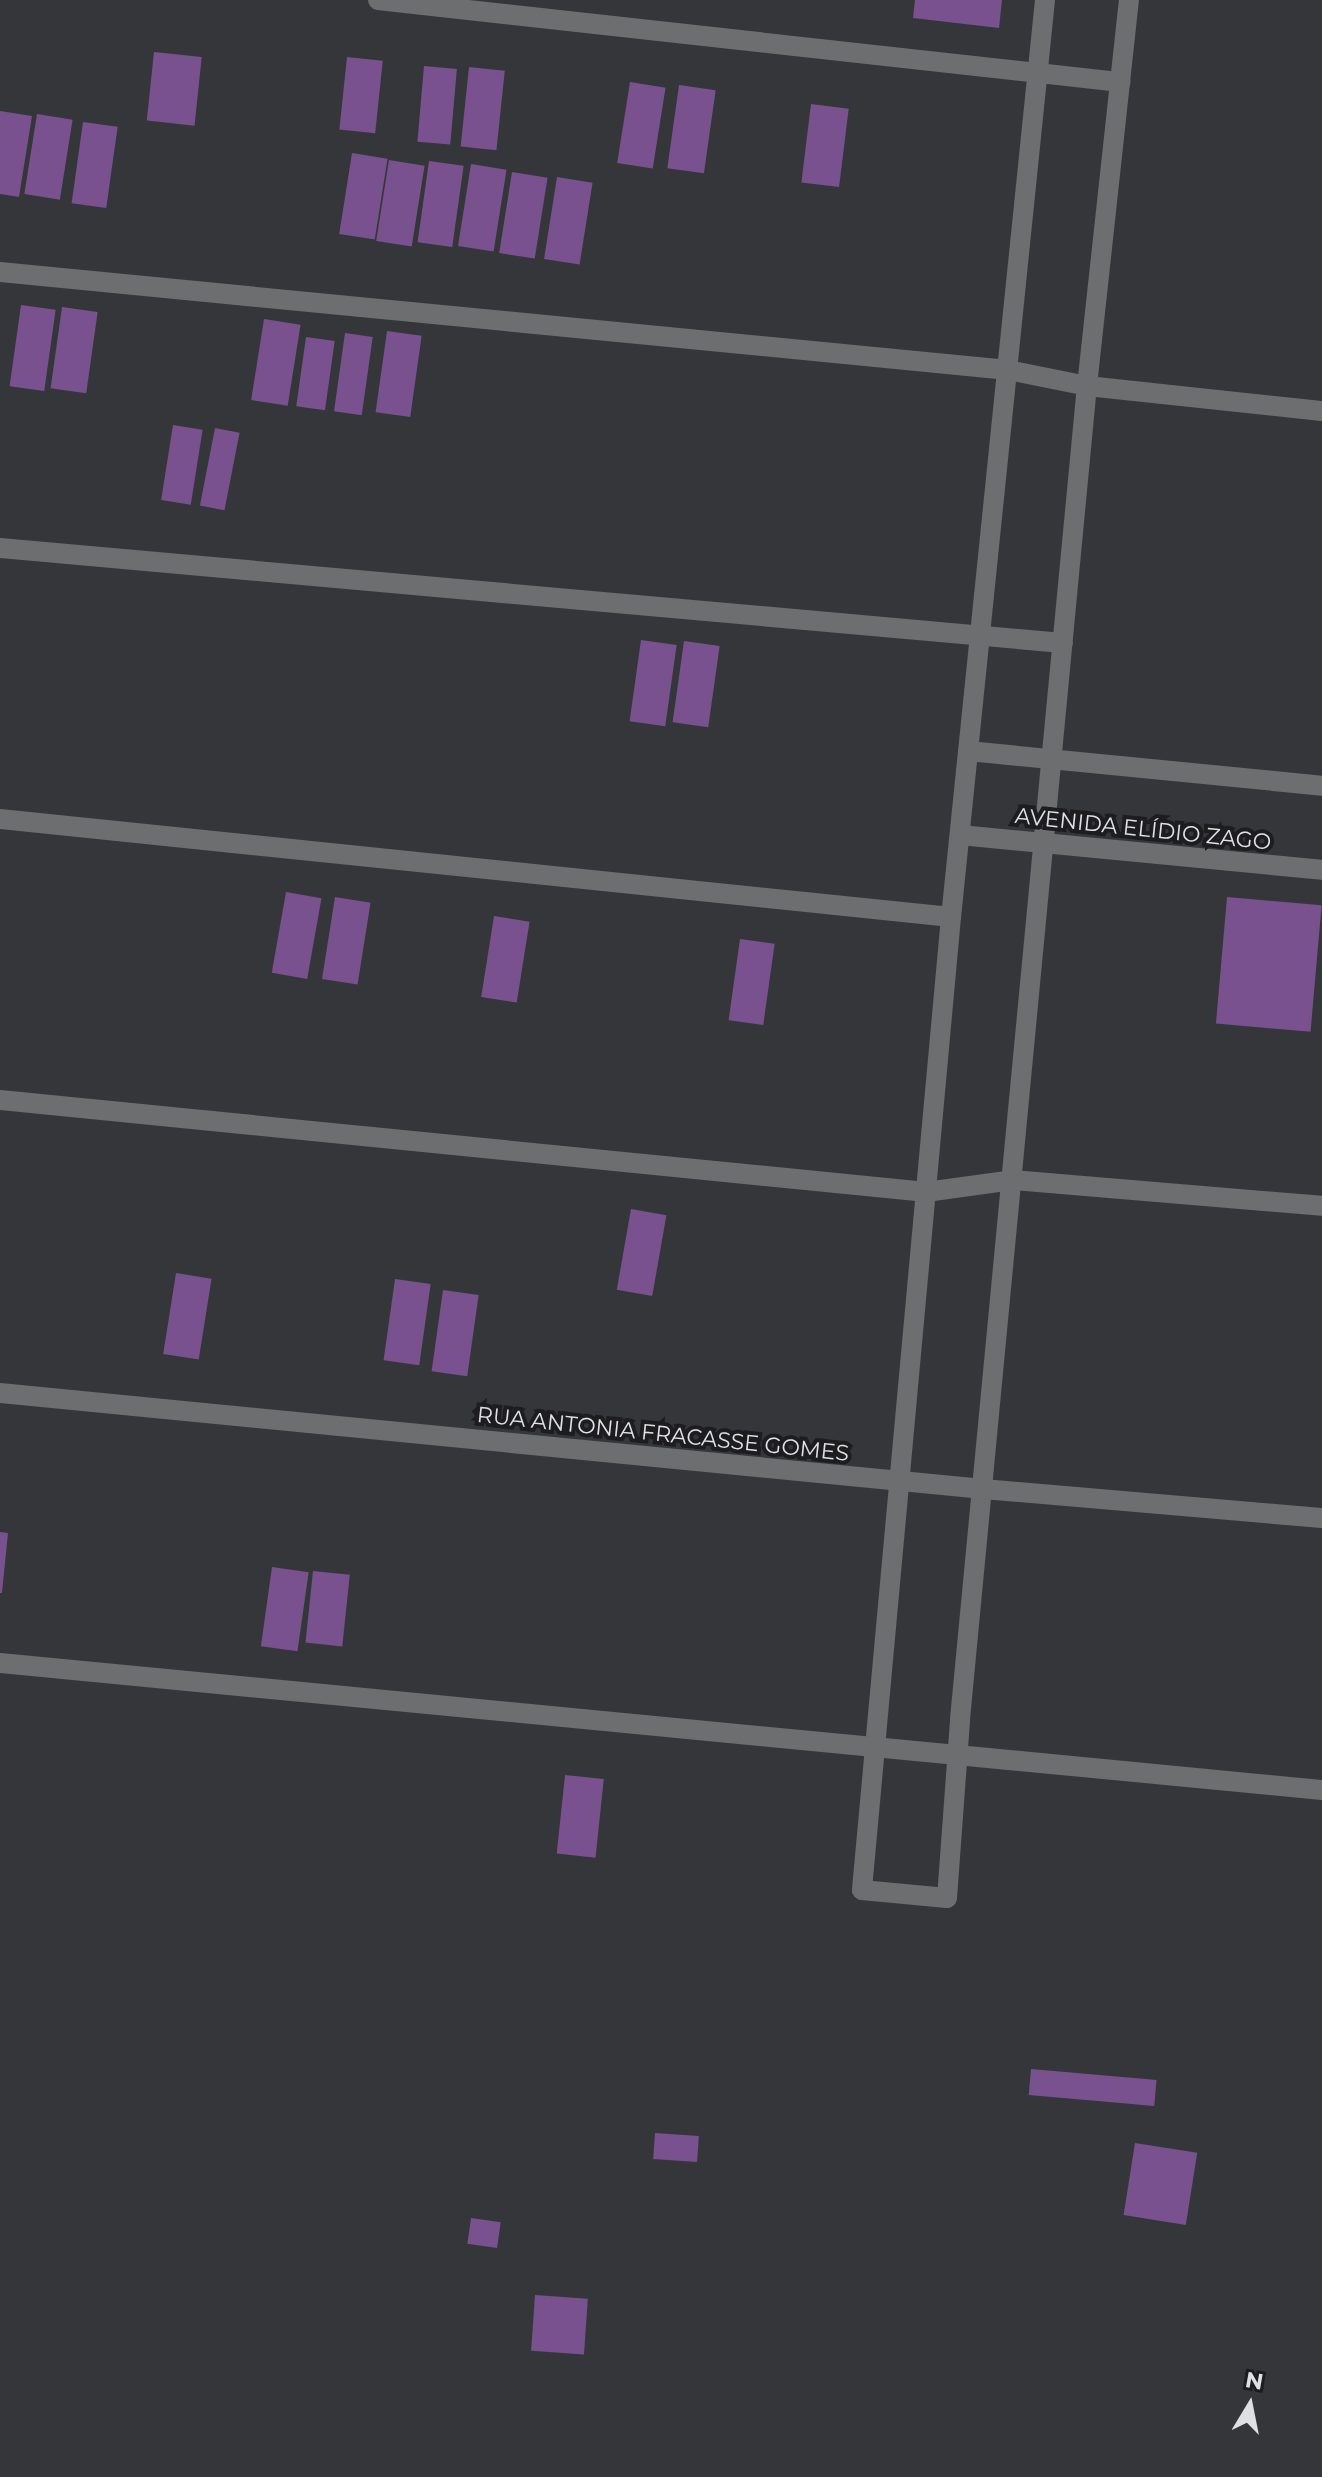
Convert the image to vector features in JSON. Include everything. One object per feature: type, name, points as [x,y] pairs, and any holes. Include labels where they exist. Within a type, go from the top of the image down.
[{"type":"street","points":[[378,0],[1120,82]]},
{"type":"street","points":[[1045,0],[951,917],[862,1890],[947,1898],[1087,386],[1129,0]]},
{"type":"street","points":[[0,272],[1008,370],[1087,386],[1322,411]]},
{"type":"street","points":[[0,548],[1063,643]]},
{"type":"street","points":[[968,751],[1322,786]]},
{"type":"street","points":[[0,819],[951,917]]},
{"type":"street","name":"AVENIDA ELÍDIO ZAGO","points":[[960,835],[1322,870]]},
{"type":"street","points":[[0,1100],[926,1192],[1014,1180],[1322,1206]]},
{"type":"street","name":"RUA ANTONIA FRACASSE GOMES","points":[[0,1393],[983,1489],[1322,1518]]},
{"type":"street","points":[[0,1663],[1322,1790]]},
{"type":"building","points":[[915,0],[1002,0],[999,28],[913,18]]},
{"type":"building","points":[[154,52],[202,57],[195,126],[147,121]]},
{"type":"building","points":[[347,57],[383,61],[375,133],[339,130]]},
{"type":"building","points":[[424,66],[457,69],[450,145],[417,142]]},
{"type":"building","points":[[469,67],[505,71],[496,150],[461,147]]},
{"type":"building","points":[[630,82],[666,88],[653,169],[617,163]]},
{"type":"building","points":[[679,85],[716,90],[704,173],[667,168]]},
{"type":"building","points":[[811,104],[849,109],[839,187],[801,182]]},
{"type":"building","points":[[0,111],[32,116],[19,197],[0,194]]},
{"type":"building","points":[[37,114],[73,120],[60,200],[24,194]]},
{"type":"building","points":[[83,122],[118,127],[106,208],[72,203]]},
{"type":"building","points":[[352,153],[388,159],[375,240],[339,234]]},
{"type":"building","points":[[389,160],[425,166],[412,247],[376,241]]},
{"type":"building","points":[[429,161],[464,166],[452,247],[418,242]]},
{"type":"building","points":[[471,164],[507,170],[494,252],[458,246]]},
{"type":"building","points":[[512,172],[548,178],[535,259],[499,253]]},
{"type":"building","points":[[557,177],[593,183],[580,265],[544,259]]},
{"type":"building","points":[[21,305],[56,310],[44,391],[10,386]]},
{"type":"building","points":[[62,307],[98,312],[86,393],[51,388]]},
{"type":"building","points":[[264,319],[301,325],[288,406],[251,400]]},
{"type":"building","points":[[387,331],[422,336],[410,417],[376,412]]},
{"type":"building","points":[[345,333],[373,337],[362,415],[334,411]]},
{"type":"building","points":[[306,337],[335,341],[325,410],[296,406]]},
{"type":"building","points":[[173,425],[203,430],[191,505],[161,500]]},
{"type":"building","points":[[215,428],[240,433],[224,510],[200,506]]},
{"type":"building","points":[[641,640],[677,645],[665,726],[630,721]]},
{"type":"building","points":[[684,641],[720,646],[708,727],[673,722]]},
{"type":"building","points":[[286,892],[321,898],[307,979],[272,973]]},
{"type":"building","points":[[335,897],[371,903],[358,985],[322,979]]},
{"type":"building","points":[[1227,897],[1322,905],[1311,1032],[1216,1024]]},
{"type":"building","points":[[494,916],[530,922],[517,1003],[481,997]]},
{"type":"building","points":[[740,939],[775,944],[763,1025],[729,1020]]},
{"type":"building","points":[[631,1209],[666,1215],[652,1296],[617,1290]]},
{"type":"building","points":[[176,1273],[212,1279],[199,1360],[163,1354]]},
{"type":"building","points":[[395,1279],[431,1284],[419,1365],[384,1360]]},
{"type":"building","points":[[443,1290],[479,1295],[467,1376],[432,1371]]},
{"type":"building","points":[[0,1532],[8,1533],[2,1593],[0,1593]]},
{"type":"building","points":[[272,1567],[309,1572],[298,1651],[261,1646]]},
{"type":"building","points":[[313,1571],[350,1575],[342,1646],[305,1643]]},
{"type":"building","points":[[565,1775],[604,1779],[596,1858],[557,1854]]},
{"type":"building","points":[[1031,2069],[1157,2080],[1154,2106],[1029,2095]]},
{"type":"building","points":[[655,2133],[699,2136],[697,2162],[653,2159]]},
{"type":"building","points":[[1135,2143],[1197,2153],[1186,2225],[1124,2215]]},
{"type":"building","points":[[471,2218],[501,2222],[497,2248],[467,2244]]},
{"type":"building","points":[[535,2295],[588,2299],[584,2355],[531,2351]]}]
